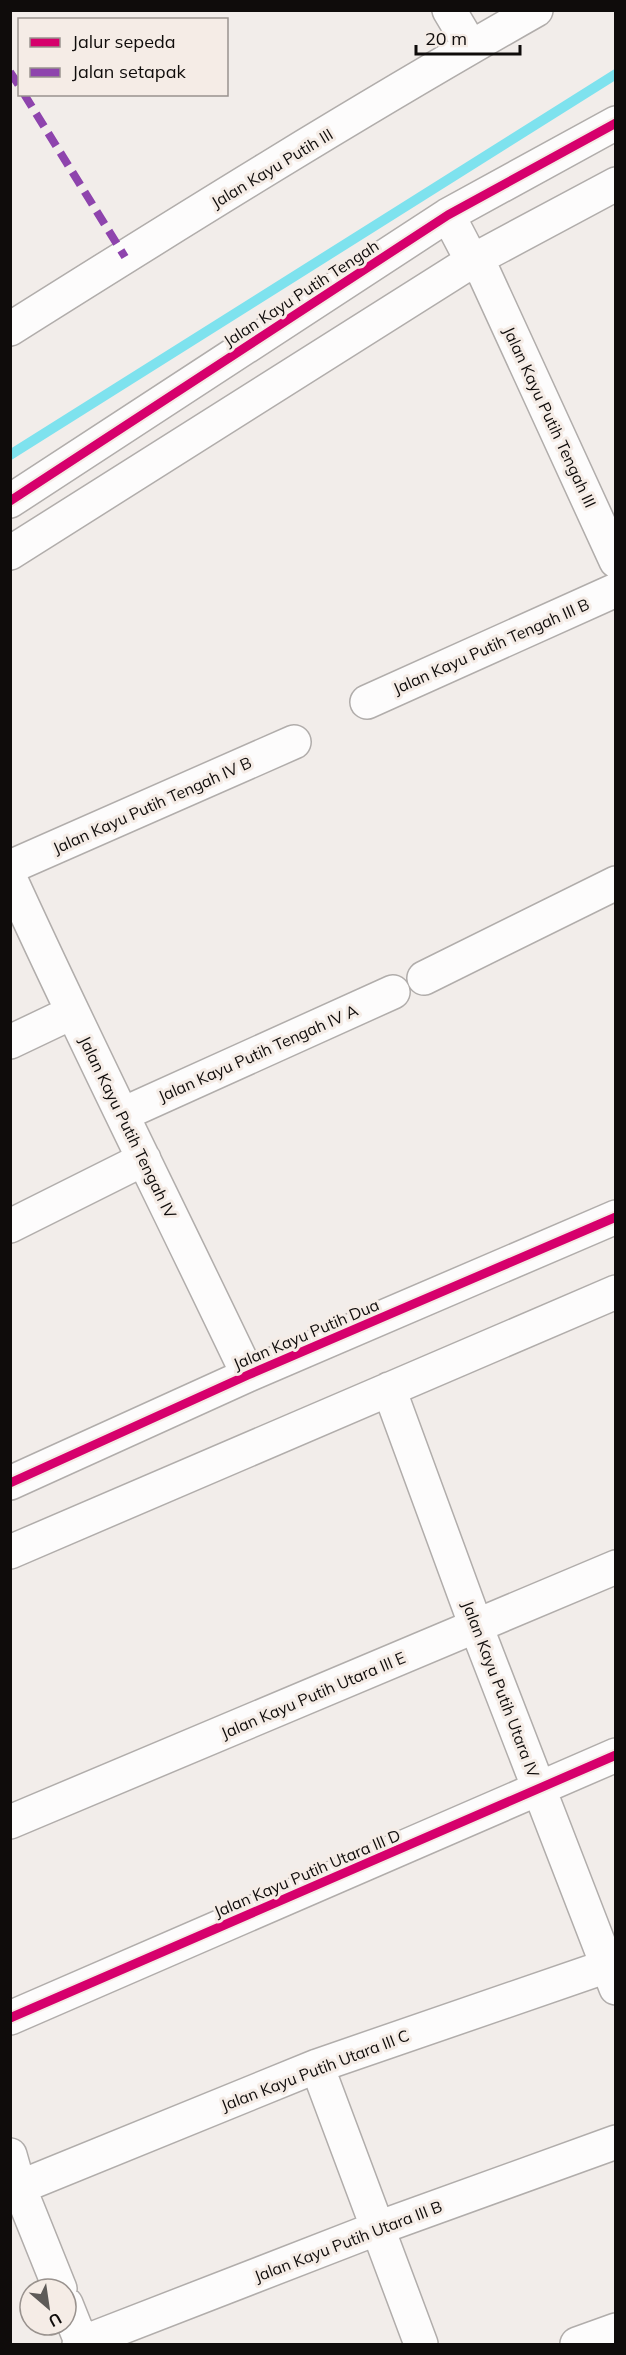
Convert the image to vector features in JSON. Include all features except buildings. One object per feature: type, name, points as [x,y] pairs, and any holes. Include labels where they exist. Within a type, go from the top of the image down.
[{"type":"street","points":[[449,10],[471,47]]},
{"type":"street","name":"Jalan Kayu Putih III","points":[[10,329],[124,257],[536,10]]},
{"type":"street","name":"Jalan Kayu Putih Tengah","points":[[10,501],[455,211],[615,123]]},
{"type":"street","points":[[10,553],[480,263],[615,184]]},
{"type":"street","name":"Jalan Kayu Putih Tengah III","points":[[455,211],[474,230],[480,263],[612,541]]},
{"type":"street","name":"Jalan Kayu Putih Tengah III B","points":[[367,702],[615,590]]},
{"type":"street","name":"Jalan Kayu Putih Tengah IV B","points":[[10,867],[294,742]]},
{"type":"street","name":"Jalan Kayu Putih Tengah IV","points":[[10,878],[71,1013],[123,1114],[248,1375]]},
{"type":"street","points":[[424,978],[615,883]]},
{"type":"street","name":"Jalan Kayu Putih Tengah IV A","points":[[123,1114],[393,992]]},
{"type":"street","points":[[10,1042],[71,1013]]},
{"type":"street","points":[[10,1226],[144,1159]]},
{"type":"street","name":"Jalan Kayu Putih Dua","points":[[10,1483],[248,1375],[615,1217]]},
{"type":"street","points":[[10,1552],[615,1292]]},
{"type":"street","name":"Jalan Kayu Putih Utara IV","points":[[389,1389],[476,1626],[613,1972]]},
{"type":"street","name":"Jalan Kayu Putih Utara III E","points":[[10,1822],[615,1567]]},
{"type":"street","name":"Jalan Kayu Putih Utara III D","points":[[10,2018],[615,1755]]},
{"type":"street","name":"Jalan Kayu Putih Utara III C","points":[[15,2189],[317,2066],[613,1972]]},
{"type":"street","points":[[317,2066],[422,2344]]},
{"type":"street","name":"Jalan Kayu Putih Utara III B","points":[[81,2344],[378,2228],[615,2142]]},
{"type":"street","points":[[10,2155],[15,2189],[55,2277]]},
{"type":"street","points":[[577,2344],[615,2330]]},
{"type":"waterway","points":[[10,455],[616,74]]},
{"type":"marked path","points":[[10,72],[18,84]]},
{"type":"marked path","points":[[25,96],[125,257]]},
{"type":"cycle path","points":[[10,501],[448,215],[616,123]]},
{"type":"cycle path","points":[[10,1483],[248,1375],[616,1217]]},
{"type":"cycle path","points":[[10,2018],[616,1755]]}]
